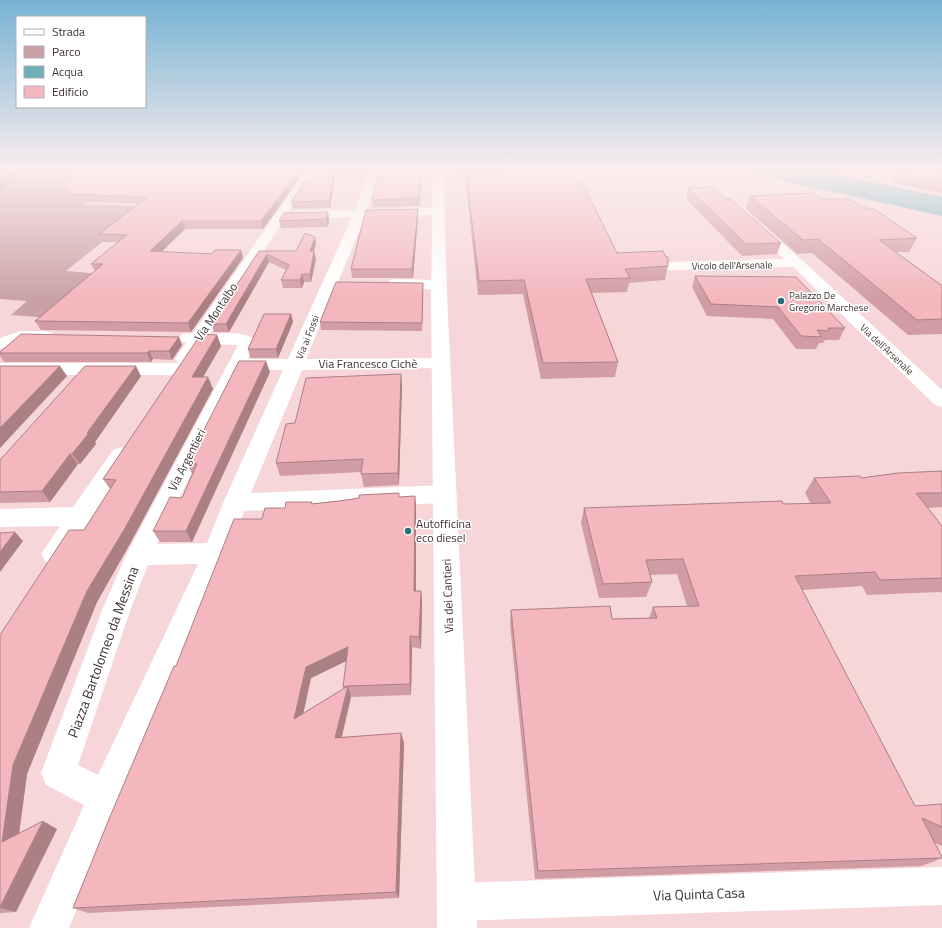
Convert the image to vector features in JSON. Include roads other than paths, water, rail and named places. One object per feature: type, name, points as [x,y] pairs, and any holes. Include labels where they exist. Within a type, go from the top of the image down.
[{"type":"street","name":"Via Montalbo","points":[[165,388],[283,212]]},
{"type":"street","points":[[281,215],[352,212]]},
{"type":"street","name":"Via ai Fossi","points":[[235,503],[295,365],[336,284],[360,212]]},
{"type":"street","name":"Via dei Cantieri","points":[[439,212],[439,285],[457,915]]},
{"type":"street","name":"Via dell'Arsenale","points":[[747,219],[797,263],[942,401]]},
{"type":"street","name":"Vicolo dell'Arsenale","points":[[668,266],[797,263]]},
{"type":"street","points":[[381,284],[439,285]]},
{"type":"street","points":[[0,344],[20,336],[59,337]]},
{"type":"street","points":[[175,338],[198,338]]},
{"type":"street","name":"Via Argentieri","points":[[138,556],[248,342],[243,340],[198,338]]},
{"type":"street","name":"Via Francesco Cichè","points":[[236,365],[441,363]]},
{"type":"street","points":[[0,369],[178,369]]},
{"type":"street","points":[[68,387],[84,370]]},
{"type":"street","points":[[44,568],[131,439]]},
{"type":"street","points":[[49,928],[105,798],[216,553],[235,503],[445,494]]},
{"type":"street","points":[[0,518],[80,516]]},
{"type":"street","name":"Piazza Bartolomeo da Messina","points":[[105,798],[58,773],[117,608],[138,556],[216,553]]},
{"type":"street","name":"Via Quinta Casa","points":[[457,915],[942,886]]},
{"type":"water","points":[[925,212],[942,212],[942,216]]},
{"type":"place","name":"Palazzo De Gregorio Marchese","points":[[781,301]]},
{"type":"place","name":"Autofficina eco diesel","points":[[408,531]]}]
